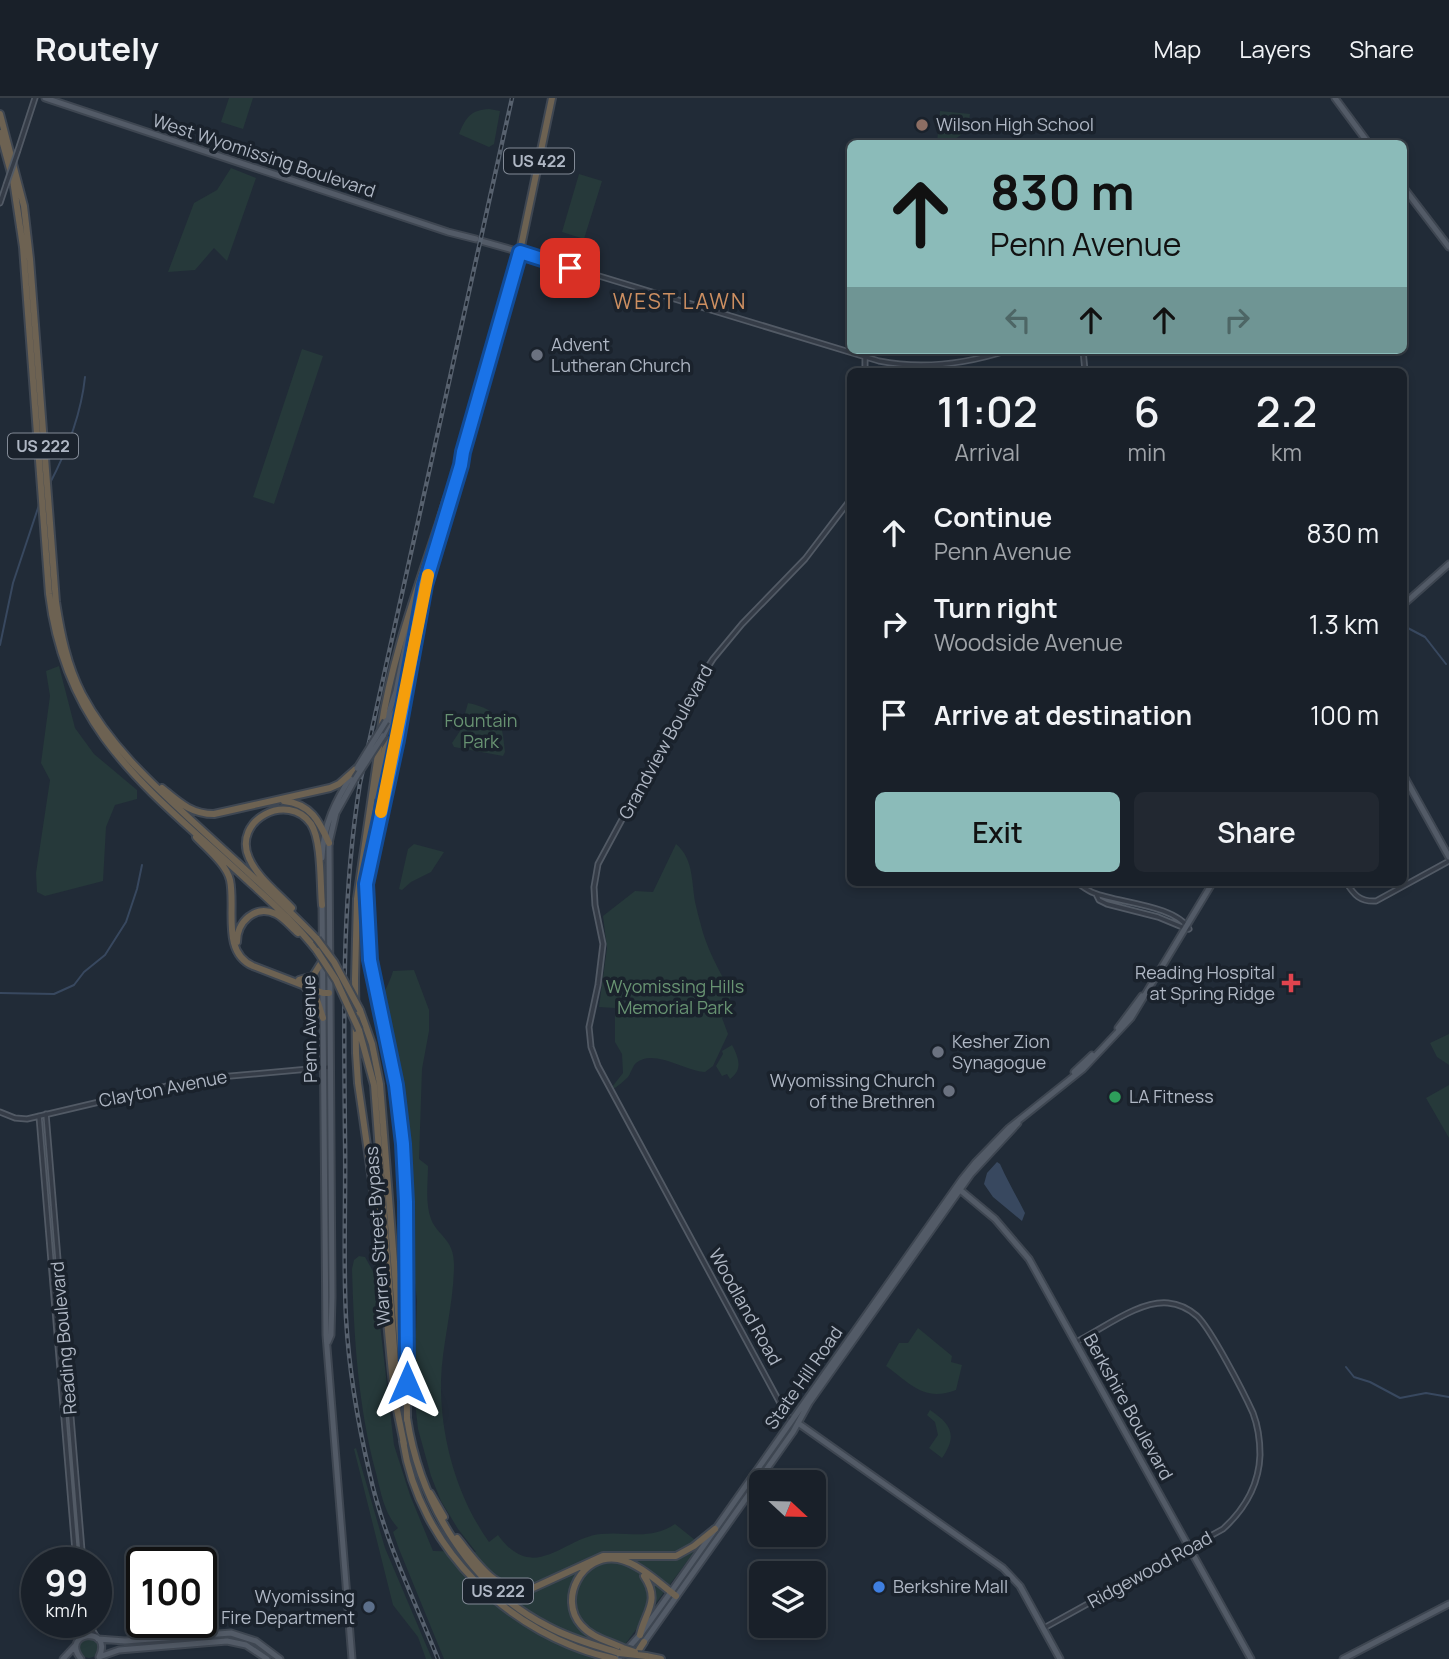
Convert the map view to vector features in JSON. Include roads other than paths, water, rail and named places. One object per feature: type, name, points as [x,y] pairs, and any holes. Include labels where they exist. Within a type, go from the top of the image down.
[{"type":"highway","name":"Penn Avenue","points":[[404,1444],[394,1395],[377,1215],[358,1083],[356,928],[388,686],[462,457],[520,252],[552,98]]},
{"type":"highway","name":"US 222","points":[[0,114],[23,206],[30,259],[56,602],[66,654],[82,694],[97,720],[131,762],[317,939]]},
{"type":"highway","name":"US 222","points":[[0,133],[13,180],[23,247],[49,594],[63,664],[84,709],[105,741],[133,773],[161,793],[173,812],[287,917],[317,951]]},
{"type":"highway","name":"Penn Avenue","points":[[407,1420],[406,1202],[403,1144],[396,1085],[372,972],[366,884],[397,740],[422,584]]},
{"type":"highway","points":[[367,831],[385,748],[390,741],[397,740]]},
{"type":"highway","points":[[161,793],[187,808],[214,814],[330,788],[339,784],[357,768]]},
{"type":"highway","points":[[269,802],[286,801],[304,807],[319,820],[329,843]]},
{"type":"highway","points":[[317,939],[248,858],[246,845],[249,830],[264,814],[276,810],[292,811],[304,817],[311,825],[317,839],[322,905]]},
{"type":"highway","points":[[173,812],[228,875],[234,945],[240,958],[249,965],[325,991]]},
{"type":"highway","points":[[317,951],[274,914],[254,913],[241,924],[237,942],[245,958],[301,983],[317,1000],[323,1018]]},
{"type":"highway","name":"Warren Street Bypass","points":[[317,939],[334,962],[360,1010],[372,1044],[380,1084],[407,1420],[422,1479],[433,1507],[481,1576],[510,1601],[547,1627],[619,1655]]},
{"type":"highway","name":"Warren Street Bypass","points":[[317,951],[336,980],[359,1030],[369,1062],[375,1096],[397,1390],[404,1444],[411,1478],[428,1517],[458,1564],[524,1622],[552,1639],[598,1655],[662,1659]]},
{"type":"highway","points":[[301,983],[313,976],[323,960]]},
{"type":"highway","points":[[422,1479],[452,1531],[477,1562],[495,1580],[507,1587],[530,1588],[595,1559],[619,1556],[676,1556],[715,1529]]},
{"type":"highway","points":[[619,1556],[637,1564],[675,1593]]},
{"type":"highway","points":[[619,1655],[584,1628],[572,1609],[572,1592],[580,1574],[600,1562],[618,1559],[675,1593]]},
{"type":"highway","points":[[631,1659],[642,1639],[652,1597],[648,1582],[638,1569]]},
{"type":"highway","points":[[598,1655],[607,1659]]},
{"type":"main road","name":"West Wyomissing Boulevard","points":[[45,98],[448,232],[520,252]]},
{"type":"main road","points":[[1335,98],[1366,140]]},
{"type":"main road","points":[[1407,192],[1449,247]]},
{"type":"main road","points":[[1407,601],[1449,564]]},
{"type":"main road","name":"Penn Avenue","points":[[352,1659],[328,1342],[331,1322],[328,1067],[322,853],[332,809],[386,721],[422,584]]},
{"type":"main road","name":"Penn Avenue","points":[[328,1067],[323,1018],[329,843],[336,813],[397,708],[422,584]]},
{"type":"main road","points":[[1407,782],[1449,859]]},
{"type":"main road","name":"State Hill Road","points":[[619,1655],[642,1639],[958,1189],[1020,1120],[1083,1069],[1131,1018],[1211,886]]},
{"type":"main road","name":"Berkshire Boulevard","points":[[958,1189],[995,1219],[1023,1250],[1251,1659]]},
{"type":"main road","name":"State Hill Road","points":[[675,1593],[715,1529],[795,1421]]},
{"type":"main road","name":"Woodland Road","points":[[795,1421],[1003,1568],[1020,1586],[1060,1659]]},
{"type":"main road","points":[[1343,1659],[1449,1604]]},
{"type":"main road","points":[[63,1659],[76,1643],[88,1635],[97,1639],[125,1641],[231,1633],[256,1641],[280,1659]]},
{"type":"main road","points":[[97,1639],[102,1648],[97,1658]]},
{"type":"main road","points":[[97,1658],[119,1650],[227,1641],[246,1645],[267,1659]]},
{"type":"main road","points":[[76,1643],[76,1654],[81,1659]]},
{"type":"street","points":[[0,203],[35,98]]},
{"type":"street","points":[[520,252],[847,352]]},
{"type":"street","points":[[852,354],[899,365],[943,365],[996,354]]},
{"type":"street","points":[[865,358],[865,368]]},
{"type":"street","name":"Grandview Boulevard","points":[[595,905],[594,887],[598,864],[701,676],[726,642],[805,559],[847,504]]},
{"type":"street","points":[[1407,883],[1449,859]]},
{"type":"street","points":[[1083,886],[1107,904],[1158,916],[1186,927]]},
{"type":"street","points":[[1349,886],[1355,896],[1370,902],[1402,886]]},
{"type":"street","name":"Woodland Road","points":[[595,905],[603,944],[589,1034],[598,1066],[787,1416],[795,1421]]},
{"type":"street","name":"Clayton Avenue","points":[[0,1112],[21,1119],[197,1079],[328,1067]]},
{"type":"street","name":"Reading Boulevard","points":[[46,1114],[82,1547]]},
{"type":"street","name":"Reading Boulevard","points":[[39,1116],[75,1547]]},
{"type":"street","name":"Ridgewood Road","points":[[1044,1628],[1223,1529],[1239,1512],[1252,1490],[1259,1464],[1259,1437],[1253,1413],[1204,1324],[1192,1312],[1177,1305],[1163,1303],[1143,1306],[1076,1342]]},
{"type":"street","points":[[76,1643],[77,1638]]},
{"type":"water","points":[[997,1162],[1025,1213],[1022,1221],[993,1197],[984,1184],[987,1173]]},
{"type":"waterway","points":[[49,485],[72,433],[85,377]]},
{"type":"waterway","points":[[0,645],[13,583],[40,502]]},
{"type":"waterway","points":[[1407,628],[1425,637],[1446,664]]},
{"type":"waterway","points":[[0,993],[54,994],[74,985],[84,972],[105,955],[126,922],[142,865]]},
{"type":"waterway","points":[[1346,1367],[1354,1377],[1400,1398],[1426,1393],[1449,1397]]},
{"type":"railway","points":[[438,1659],[391,1546],[376,1499],[352,1378],[345,1273],[344,1004],[347,916],[360,783],[512,98]]},
{"type":"place","name":"Wilson High School","points":[[922,125]]},
{"type":"place","name":"Advent Lutheran Church","points":[[537,355]]},
{"type":"place","name":"Reading Hospital at Spring Ridge","points":[[1291,983]]},
{"type":"place","name":"Kesher Zion Synagogue","points":[[938,1052]]},
{"type":"place","name":"Wyomissing Church of the Brethren","points":[[949,1091]]},
{"type":"place","name":"LA Fitness","points":[[1115,1097]]},
{"type":"place","name":"Berkshire Mall","points":[[879,1587]]},
{"type":"place","name":"Wyomissing Fire Department","points":[[369,1607]]},
{"type":"district","name":"WEST LAWN","points":[[680,302]]},
{"type":"park label","name":"Fountain Park","points":[[481,731]]},
{"type":"park label","name":"Wyomissing Hills Memorial Park","points":[[675,997]]}]
